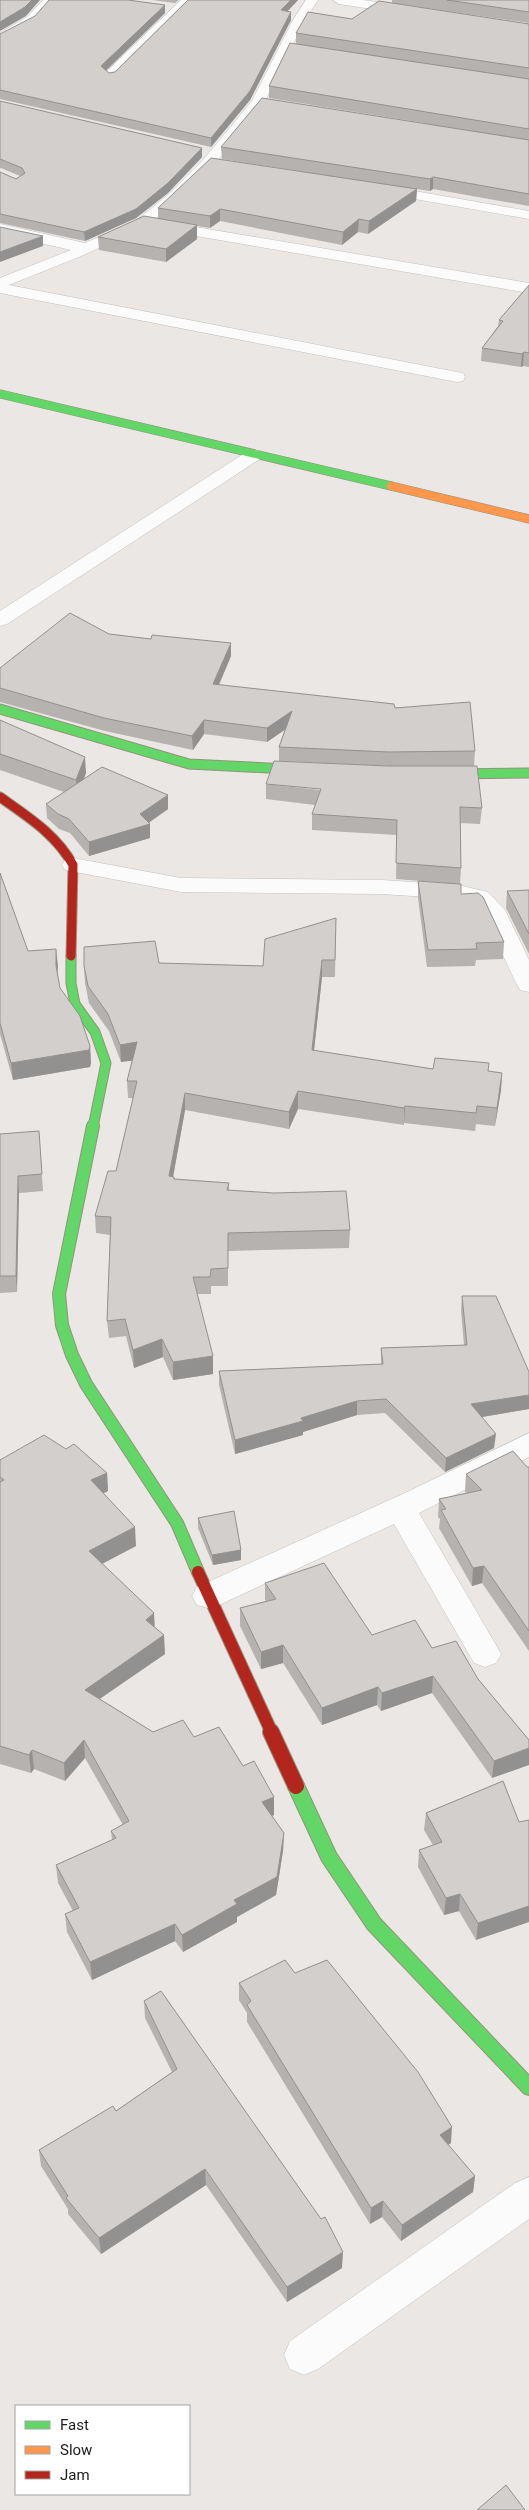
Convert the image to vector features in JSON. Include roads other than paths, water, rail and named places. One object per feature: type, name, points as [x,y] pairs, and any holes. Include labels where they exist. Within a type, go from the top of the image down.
[{"type":"street","points":[[1,37],[31,20],[50,0]]},
{"type":"street","points":[[110,76],[176,9],[188,0]]},
{"type":"street","points":[[0,283],[142,223],[174,196],[212,159],[263,103],[291,49],[299,20],[312,0]]},
{"type":"street","points":[[339,0],[428,13]]},
{"type":"street","points":[[158,7],[176,9]]},
{"type":"street","points":[[198,150],[227,166]]},
{"type":"street","points":[[362,186],[529,215]]},
{"type":"street","points":[[142,223],[529,288]]},
{"type":"street","points":[[0,229],[84,248]]},
{"type":"street","points":[[0,267],[25,273]]},
{"type":"street","points":[[0,288],[457,377]]},
{"type":"street","points":[[0,394],[529,519]]},
{"type":"street","points":[[0,620],[254,455]]},
{"type":"street","points":[[0,709],[169,760],[189,764],[319,771]]},
{"type":"street","points":[[426,774],[529,773]]},
{"type":"street","points":[[0,798],[62,844],[70,855],[73,865],[71,984],[75,1004],[95,1032],[106,1063],[59,1294],[59,1315],[66,1344],[86,1383],[178,1524],[208,1596],[329,1857],[374,1924],[529,2087]]},
{"type":"street","points":[[73,865],[181,885],[382,887],[458,892],[480,897],[493,910],[529,985]]},
{"type":"street","points":[[208,1596],[400,1508],[529,1444]]},
{"type":"street","points":[[400,1508],[485,1654]]},
{"type":"street","points":[[304,2355],[529,2196]]}]
